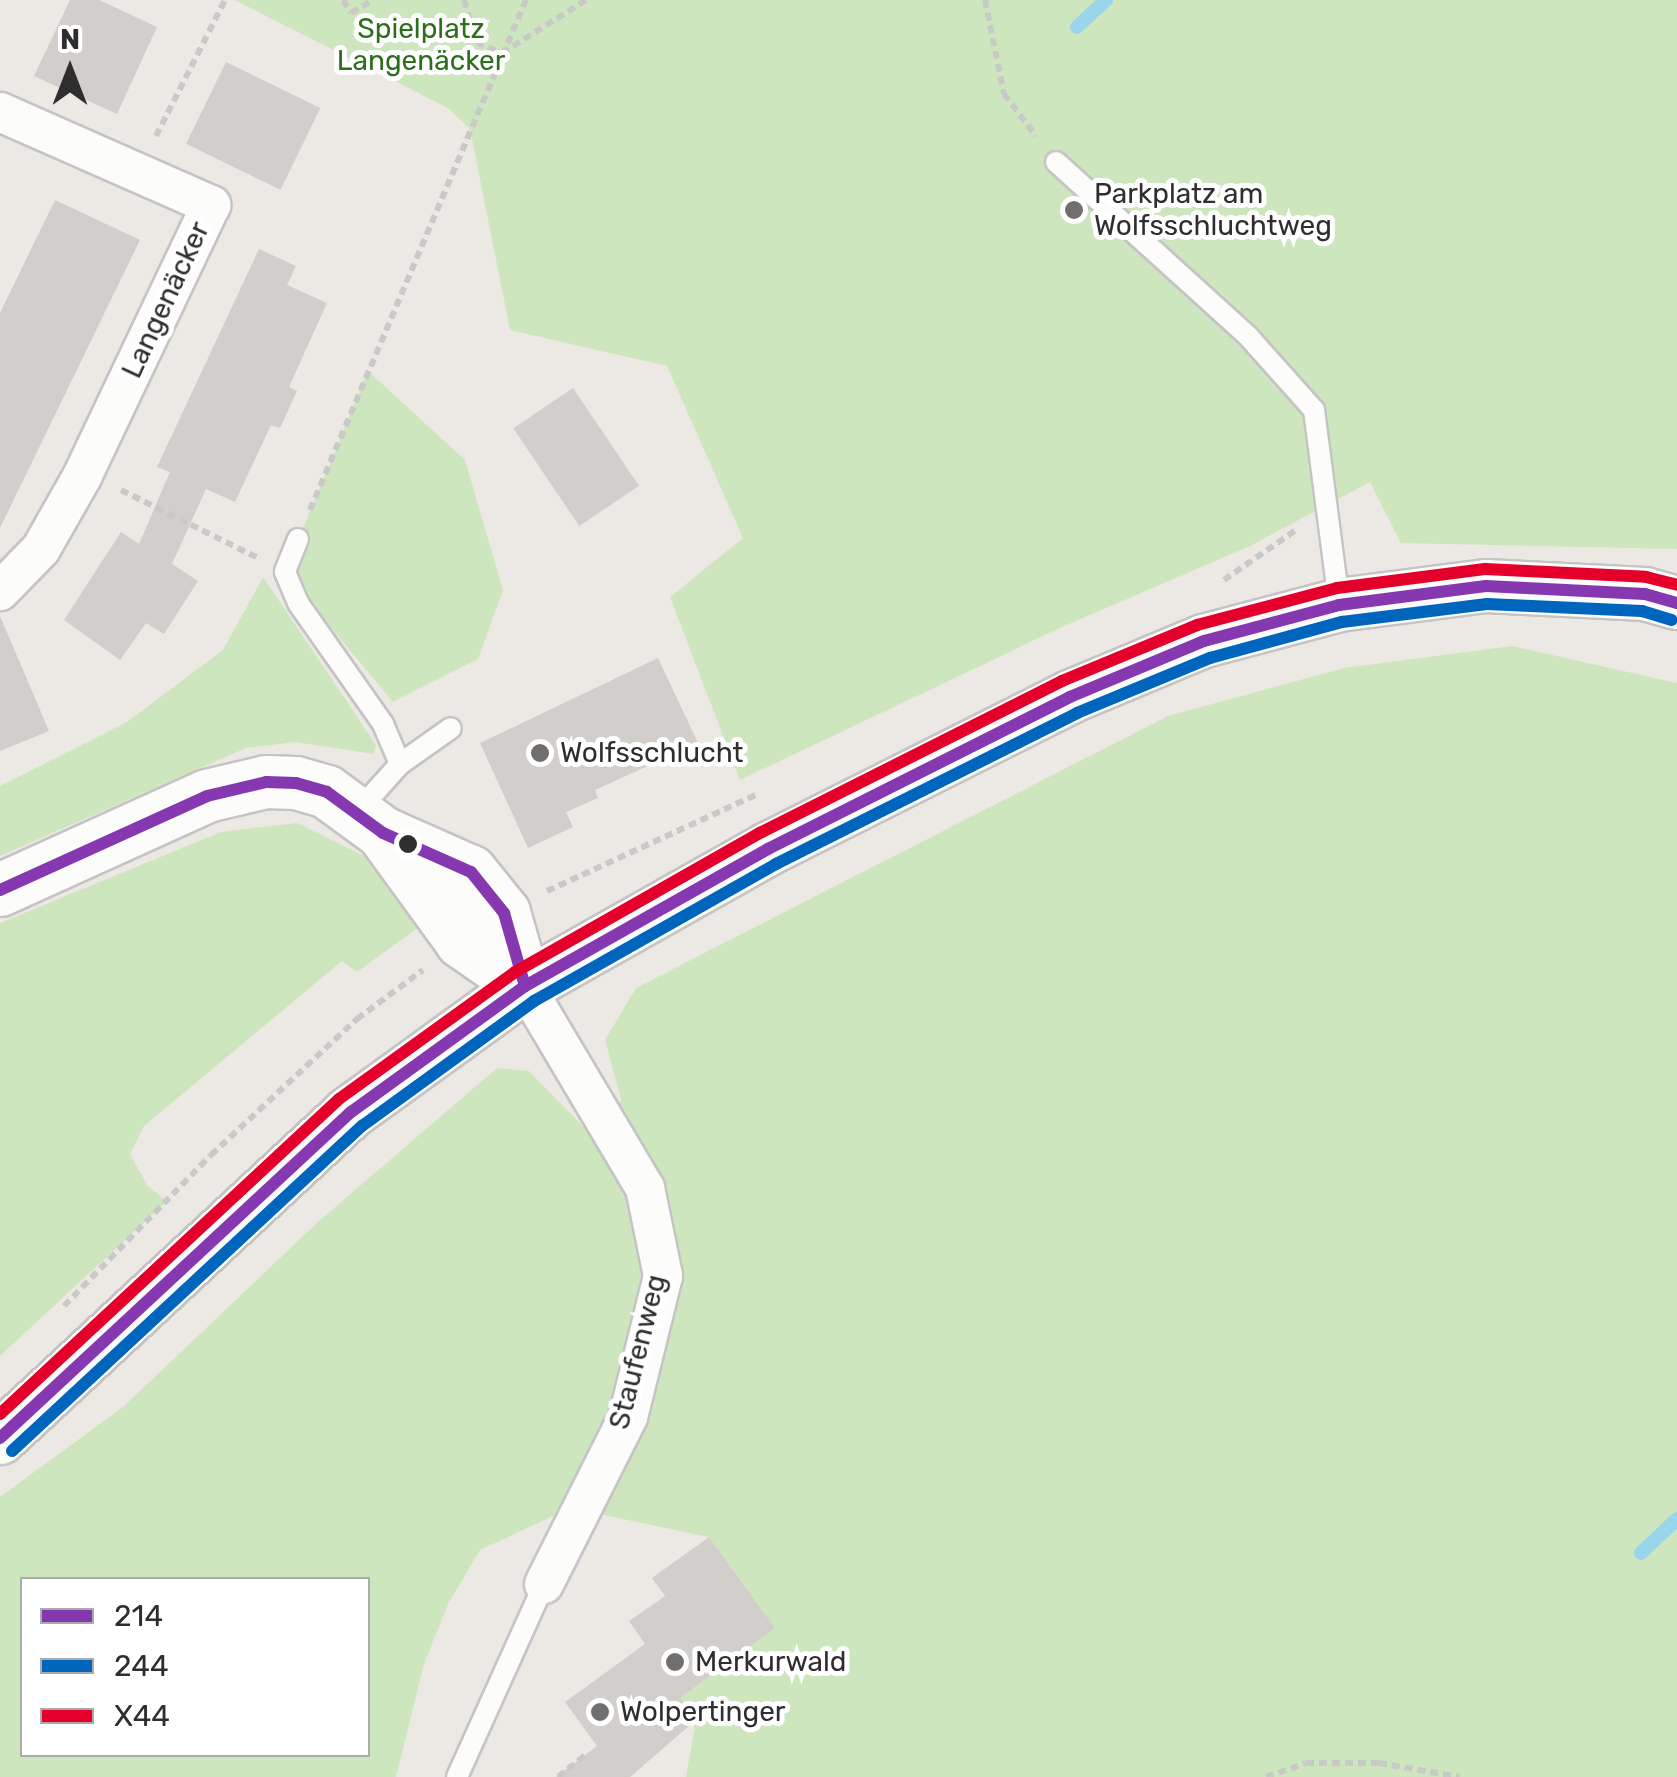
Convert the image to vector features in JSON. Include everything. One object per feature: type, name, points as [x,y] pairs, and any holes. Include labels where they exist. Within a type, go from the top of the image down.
[{"type":"main road","points":[[0,1438],[351,1112],[526,986],[768,850],[1070,697],[1204,641],[1339,605],[1486,586],[1645,594],[1677,603]]},
{"type":"main road","points":[[0,890],[235,788],[296,783],[327,792],[370,823],[471,872],[504,913],[526,986]]},
{"type":"main road","points":[[370,823],[462,942],[526,986]]},
{"type":"street","name":"Langenäcker","points":[[0,112],[212,205],[83,475],[41,549],[0,590]]},
{"type":"street","name":"Staufenweg","points":[[526,986],[645,1188],[663,1276],[628,1417],[544,1584]]},
{"type":"lane","points":[[1056,162],[1248,336],[1314,410],[1339,605]]},
{"type":"lane","points":[[298,539],[285,572],[298,603],[383,724],[400,764]]},
{"type":"lane","points":[[370,823],[400,764],[452,728]]},
{"type":"lane","name":"Staufenweg","points":[[457,1777],[544,1584]]},
{"type":"path","points":[[138,172],[225,0]]},
{"type":"path","points":[[343,0],[351,13],[373,0]]},
{"type":"path","points":[[464,0],[476,42],[502,53]]},
{"type":"path","points":[[298,539],[526,0]]},
{"type":"path","points":[[502,53],[586,0]]},
{"type":"path","points":[[986,0],[1004,94],[1056,162]]},
{"type":"path","points":[[83,475],[285,572]]},
{"type":"path","points":[[53,1317],[211,1155],[357,1019],[462,942]]},
{"type":"path","points":[[558,1777],[585,1755]]},
{"type":"path","points":[[1266,1777],[1306,1762],[1379,1762],[1460,1777]]},
{"type":"green space","name":"Spielplatz Langenäcker","points":[[235,0],[1677,0],[1677,549],[1401,543],[1370,482],[1250,546],[1062,627],[740,780],[670,597],[743,538],[667,366],[510,330],[470,129],[448,108]]},
{"type":"green space","points":[[368,371],[465,460],[503,590],[478,659],[393,702],[285,572]]},
{"type":"green space","points":[[263,577],[376,745],[374,754],[295,742],[246,748],[0,856],[0,786],[127,722],[223,650]]},
{"type":"green space","points":[[1512,646],[1677,683],[1677,1777],[686,1777],[696,1720],[680,1698],[775,1628],[709,1537],[570,1508],[480,1550],[448,1604],[424,1664],[396,1777],[0,1777],[0,1497],[123,1407],[319,1221],[497,1068],[529,1071],[608,1152],[621,1099],[605,1040],[636,988],[1168,716],[1344,668]]},
{"type":"green space","points":[[297,823],[378,863],[419,927],[357,972],[342,961],[144,1126],[130,1154],[148,1186],[167,1201],[0,1356],[0,923],[221,832]]},
{"type":"building","points":[[70,0],[99,0],[157,27],[117,114],[34,76]]},
{"type":"building","points":[[226,62],[320,108],[280,190],[186,144]]},
{"type":"building","points":[[55,200],[140,240],[0,528],[0,313]]},
{"type":"building","points":[[259,249],[296,266],[287,285],[327,303],[289,387],[297,391],[280,428],[271,425],[235,502],[206,489],[172,564],[198,581],[164,634],[146,623],[120,660],[64,620],[121,532],[139,544],[170,472],[157,467]]},
{"type":"building","points":[[573,388],[639,486],[579,526],[513,428]]},
{"type":"building","points":[[0,616],[49,731],[0,751]]},
{"type":"building","points":[[658,658],[698,743],[595,790],[598,798],[566,812],[573,827],[528,848],[480,743]]},
{"type":"building","name":"Merkurwald","points":[[709,1537],[775,1628],[680,1698],[696,1720],[630,1777],[556,1777],[597,1746],[565,1702],[645,1644],[629,1621],[665,1596],[652,1578]]},
{"type":"waterway","points":[[1077,27],[1106,0]]},
{"type":"waterway","points":[[1641,1553],[1677,1519]]},
{"type":"transit line","name":"X44","points":[[0,1414],[339,1099],[515,972],[760,833],[1062,681],[1197,625],[1337,588],[1485,569],[1646,577],[1677,585]]},
{"type":"transit line","name":"214","points":[[0,1438],[351,1112],[525,986],[768,849],[1070,697],[1204,641],[1339,605],[1486,586],[1645,594],[1677,603]]},
{"type":"transit line","name":"244","points":[[12,1451],[362,1126],[534,1001],[776,864],[1077,713],[1210,658],[1342,622],[1487,604],[1642,611],[1672,620]]},
{"type":"transit line","name":"214","points":[[0,890],[207,796],[266,782],[296,783],[327,792],[383,833],[471,872],[504,913],[525,986]]},
{"type":"place","name":"Parkplatz am Wolfsschluchtweg","points":[[1074,210]]},
{"type":"place","name":"Wolfsschlucht","points":[[540,753]]},
{"type":"place","name":"Merkurwald","points":[[675,1662]]},
{"type":"place","name":"Wolpertinger","points":[[600,1712]]}]
